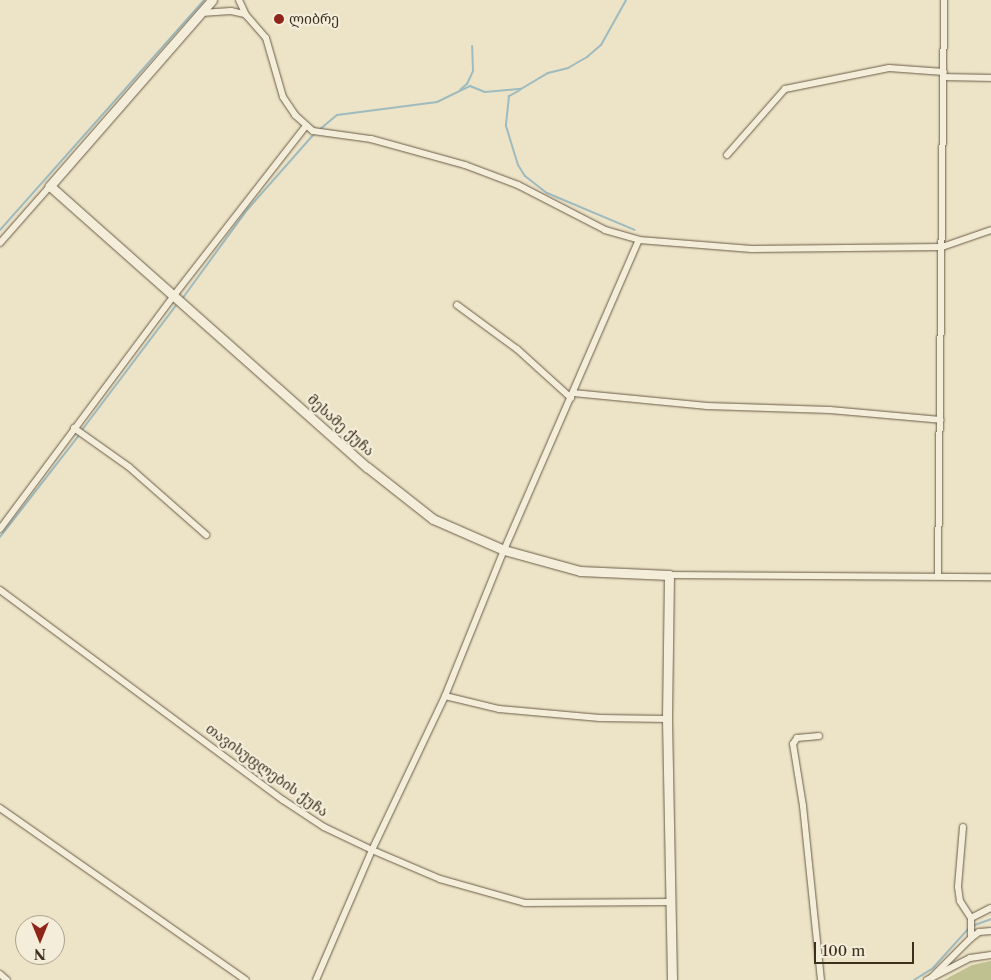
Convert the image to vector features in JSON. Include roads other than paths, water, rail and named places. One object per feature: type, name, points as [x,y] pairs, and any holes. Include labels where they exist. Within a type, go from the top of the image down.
[{"type":"street","points":[[0,243],[212,0]]},
{"type":"street","points":[[238,0],[246,15],[266,38],[283,97],[306,126],[320,132],[372,139],[465,165],[518,185],[605,230],[639,240],[752,249],[942,247],[991,230]]},
{"type":"street","points":[[938,576],[944,0]]},
{"type":"street","points":[[201,13],[231,11],[246,15]]},
{"type":"street","points":[[728,155],[785,89],[889,68],[991,78]]},
{"type":"street","points":[[0,529],[175,294],[306,126]]},
{"type":"street","name":"მესამე ქუჩა","points":[[50,186],[175,294],[398,493],[433,520],[504,550],[580,571],[669,575]]},
{"type":"street","points":[[316,980],[372,850],[445,696],[504,550],[639,240]]},
{"type":"street","points":[[457,306],[517,350],[572,395],[707,406],[830,410],[941,420]]},
{"type":"street","points":[[74,428],[129,467],[206,535]]},
{"type":"street","points":[[672,980],[667,718],[669,575],[991,577]]},
{"type":"street","name":"თავისუფლების ქუჩა","points":[[0,590],[283,800],[324,827],[372,850],[448,882],[525,903],[671,902]]},
{"type":"street","points":[[445,696],[499,709],[600,718],[667,718]]},
{"type":"street","points":[[819,736],[797,738],[793,744],[803,806],[821,980]]},
{"type":"street","points":[[0,808],[246,980]]},
{"type":"street","points":[[964,827],[958,888],[960,900],[971,918],[971,938]]},
{"type":"street","points":[[971,918],[991,908]]},
{"type":"street","points":[[929,979],[971,938],[979,932],[991,931]]},
{"type":"street","points":[[929,979],[970,958],[991,955]]},
{"type":"street","points":[[0,974],[7,980]]},
{"type":"waterway","points":[[0,230],[204,0]]},
{"type":"waterway","points":[[319,130],[337,115],[437,102],[470,86],[485,92],[521,89],[548,73],[568,68],[587,57],[601,45],[626,0]]},
{"type":"waterway","points":[[460,90],[467,84],[473,71],[472,46]]},
{"type":"waterway","points":[[520,90],[509,96],[506,126],[518,165],[525,176],[547,193],[635,230]]},
{"type":"waterway","points":[[182,299],[247,210],[315,133]]},
{"type":"waterway","points":[[82,430],[177,304]]},
{"type":"waterway","points":[[0,537],[80,434]]},
{"type":"waterway","points":[[972,926],[991,919]]},
{"type":"waterway","points":[[914,980],[933,968],[968,929]]},
{"type":"place","name":"ლიბრე","points":[[279,19]]}]
